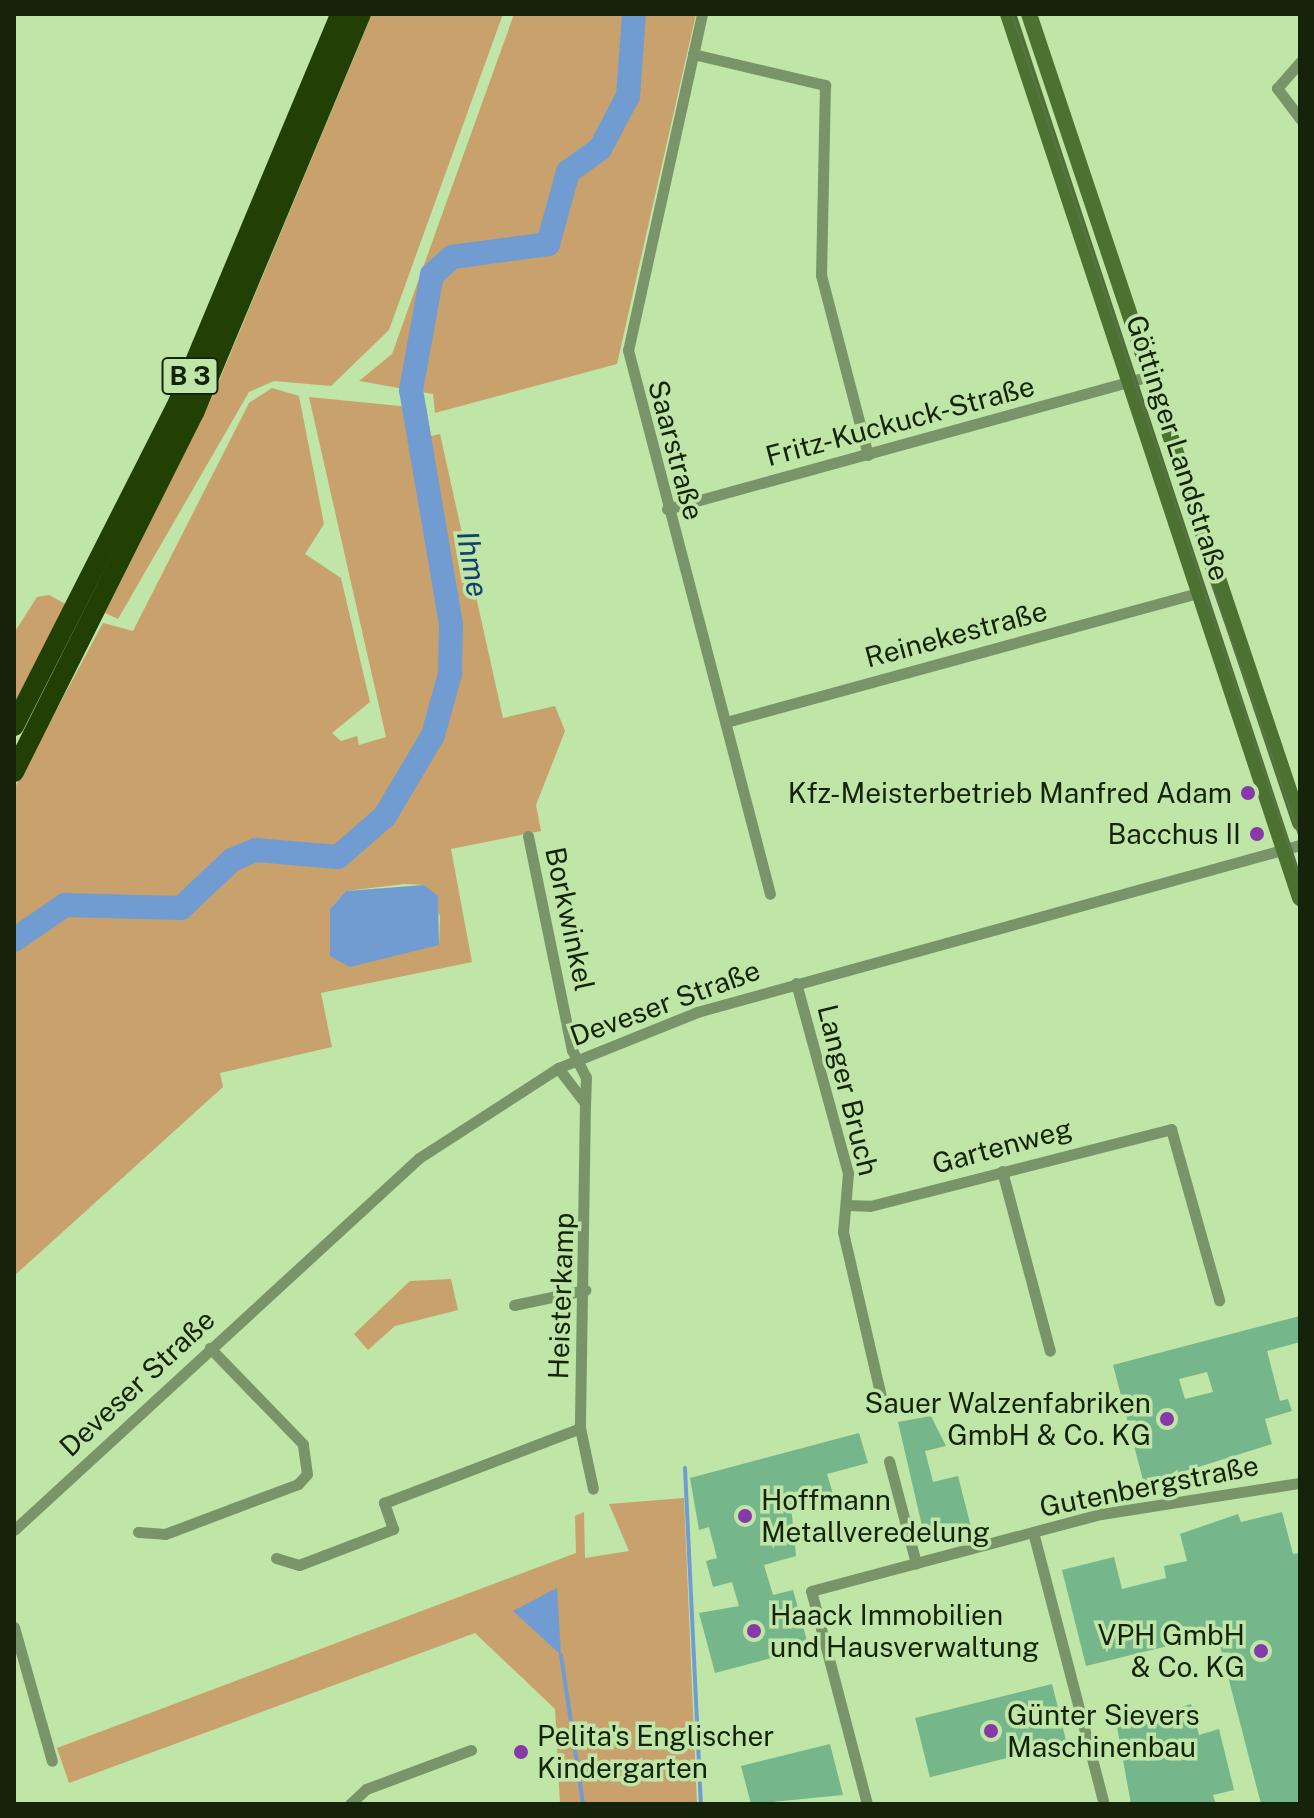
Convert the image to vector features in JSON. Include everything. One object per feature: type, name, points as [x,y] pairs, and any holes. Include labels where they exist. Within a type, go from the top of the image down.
[{"type":"highway","name":"B 3","points":[[14,726],[176,407],[340,14]]},
{"type":"highway","name":"B 3","points":[[14,772],[194,413],[361,14]]},
{"type":"street","name":"Saarstraße","points":[[702,14],[629,335],[632,384],[726,722],[770,894]]},
{"type":"street","name":"Göttinger Landstraße","points":[[1008,14],[1198,593],[1292,848],[1300,898]]},
{"type":"street","name":"Göttinger Landstraße","points":[[1029,14],[1146,377],[1300,823]]},
{"type":"street","points":[[693,54],[825,85],[821,275],[868,455]]},
{"type":"street","points":[[1300,62],[1277,88],[1300,119]]},
{"type":"street","name":"Fritz-Kuckuck-Straße","points":[[667,509],[1146,377]]},
{"type":"street","name":"Reinekestraße","points":[[726,722],[1198,593]]},
{"type":"street","name":"Borkwinkel","points":[[528,836],[577,1059]]},
{"type":"street","name":"Deveser Straße","points":[[14,1530],[419,1158],[558,1068],[796,983],[1292,848]]},
{"type":"street","name":"Langer Bruch","points":[[796,983],[848,1173],[843,1232],[881,1396]]},
{"type":"street","name":"Heisterkamp","points":[[577,1059],[585,1103],[585,1290],[580,1428],[593,1489]]},
{"type":"street","points":[[558,1068],[585,1103]]},
{"type":"street","name":"Gartenweg","points":[[846,1205],[870,1206],[1171,1129],[1219,1300]]},
{"type":"street","points":[[1002,1171],[1050,1351]]},
{"type":"street","points":[[514,1305],[585,1290]]},
{"type":"street","points":[[138,1532],[165,1534],[298,1484],[307,1474],[303,1444],[210,1348]]},
{"type":"street","points":[[276,1558],[299,1565],[393,1529],[384,1503],[580,1428]]},
{"type":"street","points":[[889,1461],[916,1563]]},
{"type":"street","name":"Gutenbergstraße","points":[[867,1804],[811,1591],[1132,1507],[1300,1483]]},
{"type":"street","points":[[1033,1532],[1104,1804]]},
{"type":"street","points":[[14,1627],[52,1761]]},
{"type":"street","points":[[350,1804],[366,1789],[471,1750]]},
{"type":"shaded area","points":[[372,14],[503,14],[389,330],[331,386],[274,381],[249,392],[118,619],[105,613],[214,393]]},
{"type":"shaded area","points":[[514,14],[696,14],[617,364],[435,413],[433,394],[359,381],[392,354]]},
{"type":"shaded area","points":[[272,388],[299,396],[324,524],[305,554],[341,578],[370,702],[332,733],[341,741],[357,736],[359,745],[386,737],[309,397],[410,407],[448,623],[446,673],[413,769],[421,768],[436,736],[454,674],[455,621],[416,407],[426,407],[431,436],[440,434],[503,718],[555,706],[565,731],[536,805],[541,831],[451,849],[472,962],[321,993],[332,1047],[220,1073],[223,1087],[14,1276],[14,789],[103,623],[133,631],[249,403]],"holes":[[[405,884],[424,885],[440,916],[439,945],[330,956],[330,909],[346,891]]]},
{"type":"shaded area","points":[[49,595],[71,607],[14,714],[14,633],[37,597]]},
{"type":"shaded area","points":[[451,1279],[458,1310],[395,1326],[368,1350],[354,1334],[410,1281]]},
{"type":"shaded area","points":[[684,1498],[697,1804],[560,1804],[555,1709],[475,1633],[69,1783],[57,1748],[576,1553],[575,1516],[584,1512],[585,1558],[629,1551],[609,1504]]},
{"type":"water","points":[[424,885],[438,896],[439,945],[350,967],[330,956],[330,909],[346,891]]},
{"type":"water","points":[[557,1588],[561,1655],[513,1611]]},
{"type":"building","points":[[1300,1316],[1300,1342],[1267,1351],[1280,1401],[1288,1399],[1292,1411],[1265,1419],[1272,1444],[1144,1484],[1113,1365]],"holes":[[[1207,1372],[1213,1392],[1185,1399],[1179,1379]]]},
{"type":"building","points":[[931,1416],[946,1446],[925,1451],[933,1482],[958,1476],[971,1527],[925,1539],[898,1422]]},
{"type":"building","name":"Hoffmann Metallveredelung","points":[[859,1433],[868,1463],[827,1474],[833,1494],[791,1505],[796,1556],[764,1565],[773,1595],[793,1590],[809,1648],[715,1673],[699,1613],[739,1606],[732,1582],[713,1587],[706,1561],[717,1558],[709,1527],[699,1530],[690,1478]]},
{"type":"building","name":"VPH GmbH & Co. KG","points":[[1282,1512],[1293,1554],[1300,1553],[1300,1804],[1261,1804],[1217,1634],[1086,1666],[1062,1570],[1114,1557],[1122,1589],[1166,1578],[1164,1566],[1187,1561],[1180,1534],[1238,1514],[1241,1522]]},
{"type":"building","name":"Günter Sievers Maschinenbau","points":[[1052,1684],[1067,1743],[930,1777],[915,1718]]},
{"type":"building","points":[[1191,1704],[1199,1735],[1219,1729],[1234,1790],[1213,1795],[1216,1804],[1131,1804],[1117,1727]]},
{"type":"building","points":[[830,1744],[843,1795],[751,1804],[741,1766]]},
{"type":"waterway","name":"Ihme","points":[[14,940],[65,905],[181,908],[232,860],[256,850],[338,857],[385,816],[433,735],[450,674],[451,624],[411,390],[432,275],[452,257],[548,244],[568,172],[600,149],[628,96],[634,14]]},
{"type":"waterway","points":[[685,1468],[701,1804]]},
{"type":"waterway","points":[[561,1655],[583,1804]]},
{"type":"tram line","points":[[1012,14],[1300,878]]},
{"type":"tram line","points":[[1203,559],[1300,838]]},
{"type":"place","name":"Kfz-Meisterbetrieb Manfred Adam","points":[[1248,793]]},
{"type":"place","name":"Bacchus II","points":[[1257,834]]},
{"type":"place","name":"Sauer Walzenfabriken GmbH & Co. KG","points":[[1167,1419]]},
{"type":"place","name":"Hoffmann Metallveredelung","points":[[745,1516]]},
{"type":"place","name":"Haack Immobilien und Hausverwaltung","points":[[754,1631]]},
{"type":"place","name":"VPH GmbH & Co. KG","points":[[1261,1651]]},
{"type":"place","name":"Günter Sievers Maschinenbau","points":[[991,1731]]},
{"type":"place","name":"Pelita's Englischer Kindergarten","points":[[521,1752]]}]
